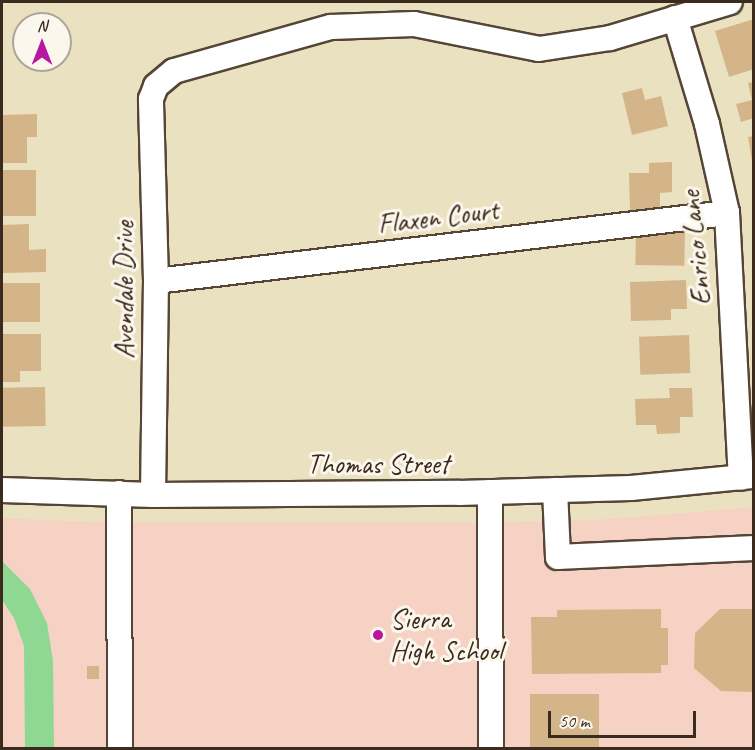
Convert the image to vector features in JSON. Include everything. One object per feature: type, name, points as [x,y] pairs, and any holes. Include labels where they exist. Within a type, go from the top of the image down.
[{"type":"street","points":[[675,18],[730,2]]},
{"type":"street","name":"Avendale Drive","points":[[153,495],[156,281],[151,99],[156,86],[174,71],[330,27],[414,24],[539,49],[610,38],[675,18]]},
{"type":"street","name":"Enrico Lane","points":[[675,18],[707,124],[727,213],[747,477]]},
{"type":"street","name":"Flaxen Court","points":[[156,281],[727,213]]},
{"type":"street","name":"Thomas Street","points":[[2,490],[153,495],[490,492],[747,477]]},
{"type":"street","points":[[555,490],[558,557],[753,548]]},
{"type":"street","points":[[490,492],[491,748]]},
{"type":"street","points":[[119,493],[120,748]]},
{"type":"shaded area","name":"Sierra High School","points":[[753,507],[753,748],[2,748],[2,518],[92,522],[505,522],[612,519]]},
{"type":"green space","points":[[2,561],[30,589],[47,623],[53,661],[54,748],[25,748],[24,646],[14,618],[2,600]]},
{"type":"building","points":[[754,19],[754,69],[729,77],[715,31]]},
{"type":"building","points":[[754,82],[754,118],[741,122],[736,104],[752,100],[748,83]]},
{"type":"building","points":[[642,88],[645,100],[661,96],[668,126],[632,135],[622,93]]},
{"type":"building","points":[[37,114],[37,137],[27,137],[27,163],[2,163],[2,115]]},
{"type":"building","points":[[754,136],[754,161],[752,161],[748,137]]},
{"type":"building","points":[[672,162],[672,192],[660,193],[660,210],[630,211],[629,173],[649,173],[649,163]]},
{"type":"building","points":[[2,170],[36,170],[36,216],[2,216]]},
{"type":"building","points":[[29,224],[29,250],[46,249],[46,272],[2,273],[2,225]]},
{"type":"building","points":[[636,228],[685,229],[684,266],[635,265]]},
{"type":"building","points":[[686,280],[687,309],[671,309],[671,320],[631,321],[630,282]]},
{"type":"building","points":[[2,283],[40,283],[40,322],[2,322]]},
{"type":"building","points":[[2,334],[41,334],[41,371],[20,371],[20,382],[2,382]]},
{"type":"building","points":[[689,335],[690,373],[640,375],[639,337]]},
{"type":"building","points":[[45,387],[46,426],[3,427],[2,388]]},
{"type":"building","points":[[669,388],[692,388],[693,417],[680,417],[680,433],[657,434],[656,425],[636,425],[635,399],[670,398]]},
{"type":"building","points":[[661,609],[661,628],[668,628],[668,665],[661,665],[661,673],[532,674],[531,617],[557,617],[557,610]]},
{"type":"building","points":[[720,609],[754,609],[754,692],[721,691],[694,668],[695,633]]},
{"type":"building","points":[[87,666],[99,666],[99,679],[87,679]]},
{"type":"building","points":[[530,694],[599,694],[599,748],[530,748]]},
{"type":"place","name":"Sierra High School","points":[[378,635]]}]
